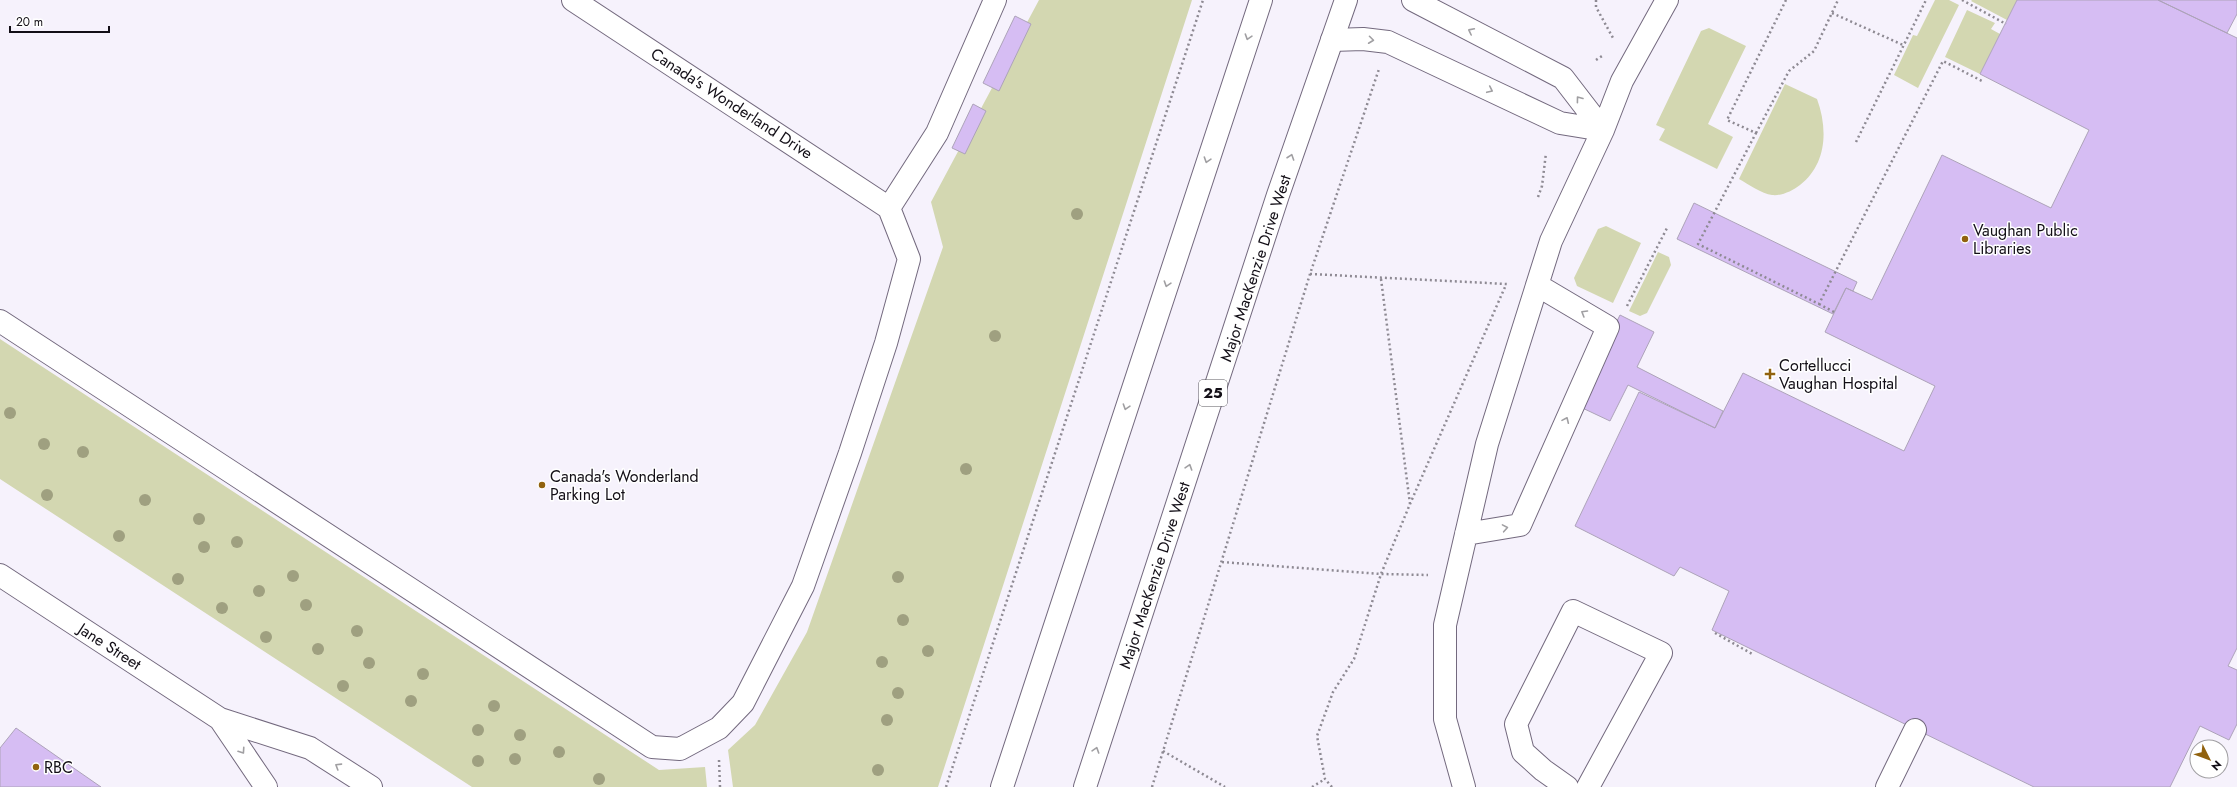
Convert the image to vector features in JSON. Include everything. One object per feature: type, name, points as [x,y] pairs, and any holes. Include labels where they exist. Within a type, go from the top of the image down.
[{"type":"main road","name":"Canada's Wonderland Drive","points":[[573,0],[889,208]]},
{"type":"main road","points":[[0,321],[652,747],[680,749],[718,728],[744,703],[802,586],[850,453],[884,350],[909,259],[889,208],[937,133],[995,0]]},
{"type":"main road","name":"Major MacKenzie Drive West","points":[[1084,787],[1278,195],[1346,0]]},
{"type":"main road","points":[[1413,0],[1563,78],[1602,130]]},
{"type":"main road","points":[[1464,787],[1445,719],[1445,625],[1487,444],[1551,241],[1602,130],[1622,81],[1667,0]]},
{"type":"main road","points":[[1002,787],[1259,3]]},
{"type":"main road","points":[[1332,40],[1363,39],[1388,42],[1560,123],[1602,130]]},
{"type":"main road","points":[[1466,534],[1520,525],[1608,327],[1537,285]]},
{"type":"main road","name":"Jane Street","points":[[0,575],[220,719],[310,748],[371,787]]},
{"type":"main road","points":[[1568,787],[1543,770],[1523,752],[1516,724],[1573,611],[1661,653],[1588,787]]},
{"type":"main road","name":"Jane Street","points":[[220,719],[266,787]]},
{"type":"main road","points":[[1887,787],[1915,730]]},
{"type":"path","points":[[946,787],[1203,0]]},
{"type":"path","points":[[1756,133],[1727,120],[1786,0]]},
{"type":"path","points":[[1834,312],[1698,244],[1789,71],[1814,51],[1838,0]]},
{"type":"path","points":[[1856,142],[1926,0]]},
{"type":"path","points":[[1962,0],[2006,24]]},
{"type":"path","points":[[1832,12],[1904,45]]},
{"type":"path","points":[[1152,787],[1310,274],[1388,42]]},
{"type":"path","points":[[1819,304],[1943,61],[1984,82]]},
{"type":"path","points":[[1537,200],[1542,186],[1546,153]]},
{"type":"path","points":[[1608,327],[1627,307],[1667,228]]},
{"type":"path","points":[[1310,274],[1381,279],[1537,285]]},
{"type":"path","points":[[1332,787],[1325,779],[1317,736],[1333,692],[1354,658],[1381,574],[1508,277]]},
{"type":"path","points":[[1381,279],[1410,504]]},
{"type":"path","points":[[1222,562],[1381,574],[1457,575]]},
{"type":"path","points":[[1715,633],[1754,655]]},
{"type":"path","points":[[1163,751],[1225,787]]},
{"type":"path","points":[[1312,787],[1325,779]]},
{"type":"green space","points":[[1039,0],[1192,0],[938,787],[733,787],[728,750],[755,725],[807,632],[943,247],[931,202]]},
{"type":"green space","points":[[1935,0],[1949,0],[1959,5],[1918,88],[1894,75],[1913,35],[1917,36]]},
{"type":"green space","points":[[2017,0],[2007,20],[1971,1]]},
{"type":"green space","points":[[1967,10],[1995,23],[1991,29],[2000,34],[1980,74],[1945,57]]},
{"type":"green space","points":[[1709,28],[1746,46],[1708,124],[1733,137],[1717,169],[1659,140],[1665,129],[1656,125],[1701,31]]},
{"type":"green space","points":[[1785,84],[1817,99],[1823,122],[1823,145],[1816,167],[1809,177],[1790,191],[1779,195],[1772,195],[1760,191],[1739,179]]},
{"type":"green space","points":[[1606,226],[1641,243],[1613,303],[1577,286],[1574,278],[1598,229]]},
{"type":"green space","points":[[1658,252],[1669,257],[1671,265],[1647,313],[1640,316],[1629,311]]},
{"type":"green space","points":[[0,339],[659,770],[705,767],[707,787],[472,787],[0,479]]},
{"type":"building","name":"Cortellucci Vaughan Hospital","points":[[2017,0],[2158,0],[2237,38],[2237,648],[2228,666],[2237,670],[2237,724],[2229,740],[2200,726],[2194,739],[2189,739],[2189,748],[2170,787],[2034,787],[1712,630],[1729,591],[1680,567],[1674,576],[1575,526],[1639,392],[1715,428],[1743,373],[1904,451],[1935,386],[1825,332],[1846,288],[1872,300],[1942,155],[2051,208],[2089,130],[1980,74]]},
{"type":"building","points":[[2158,0],[2237,0],[2237,14],[2227,33]]},
{"type":"building","points":[[1015,16],[1031,24],[999,91],[983,83]]},
{"type":"building","points":[[973,104],[986,111],[965,154],[952,148]]},
{"type":"building","points":[[1694,203],[1857,282],[1853,291],[1846,288],[1833,314],[1677,239]]},
{"type":"building","points":[[1620,315],[1654,332],[1637,367],[1723,411],[1715,428],[1628,385],[1610,421],[1576,405]]},
{"type":"building","name":"RBC","points":[[16,728],[101,787],[0,787],[0,748]]},
{"type":"place","name":"Vaughan Public Libraries","points":[[1965,239]]},
{"type":"place","name":"Cortellucci Vaughan Hospital","points":[[1770,374]]},
{"type":"place","name":"Canada's Wonderland Parking Lot","points":[[542,485]]},
{"type":"place","name":"RBC","points":[[36,767]]}]
